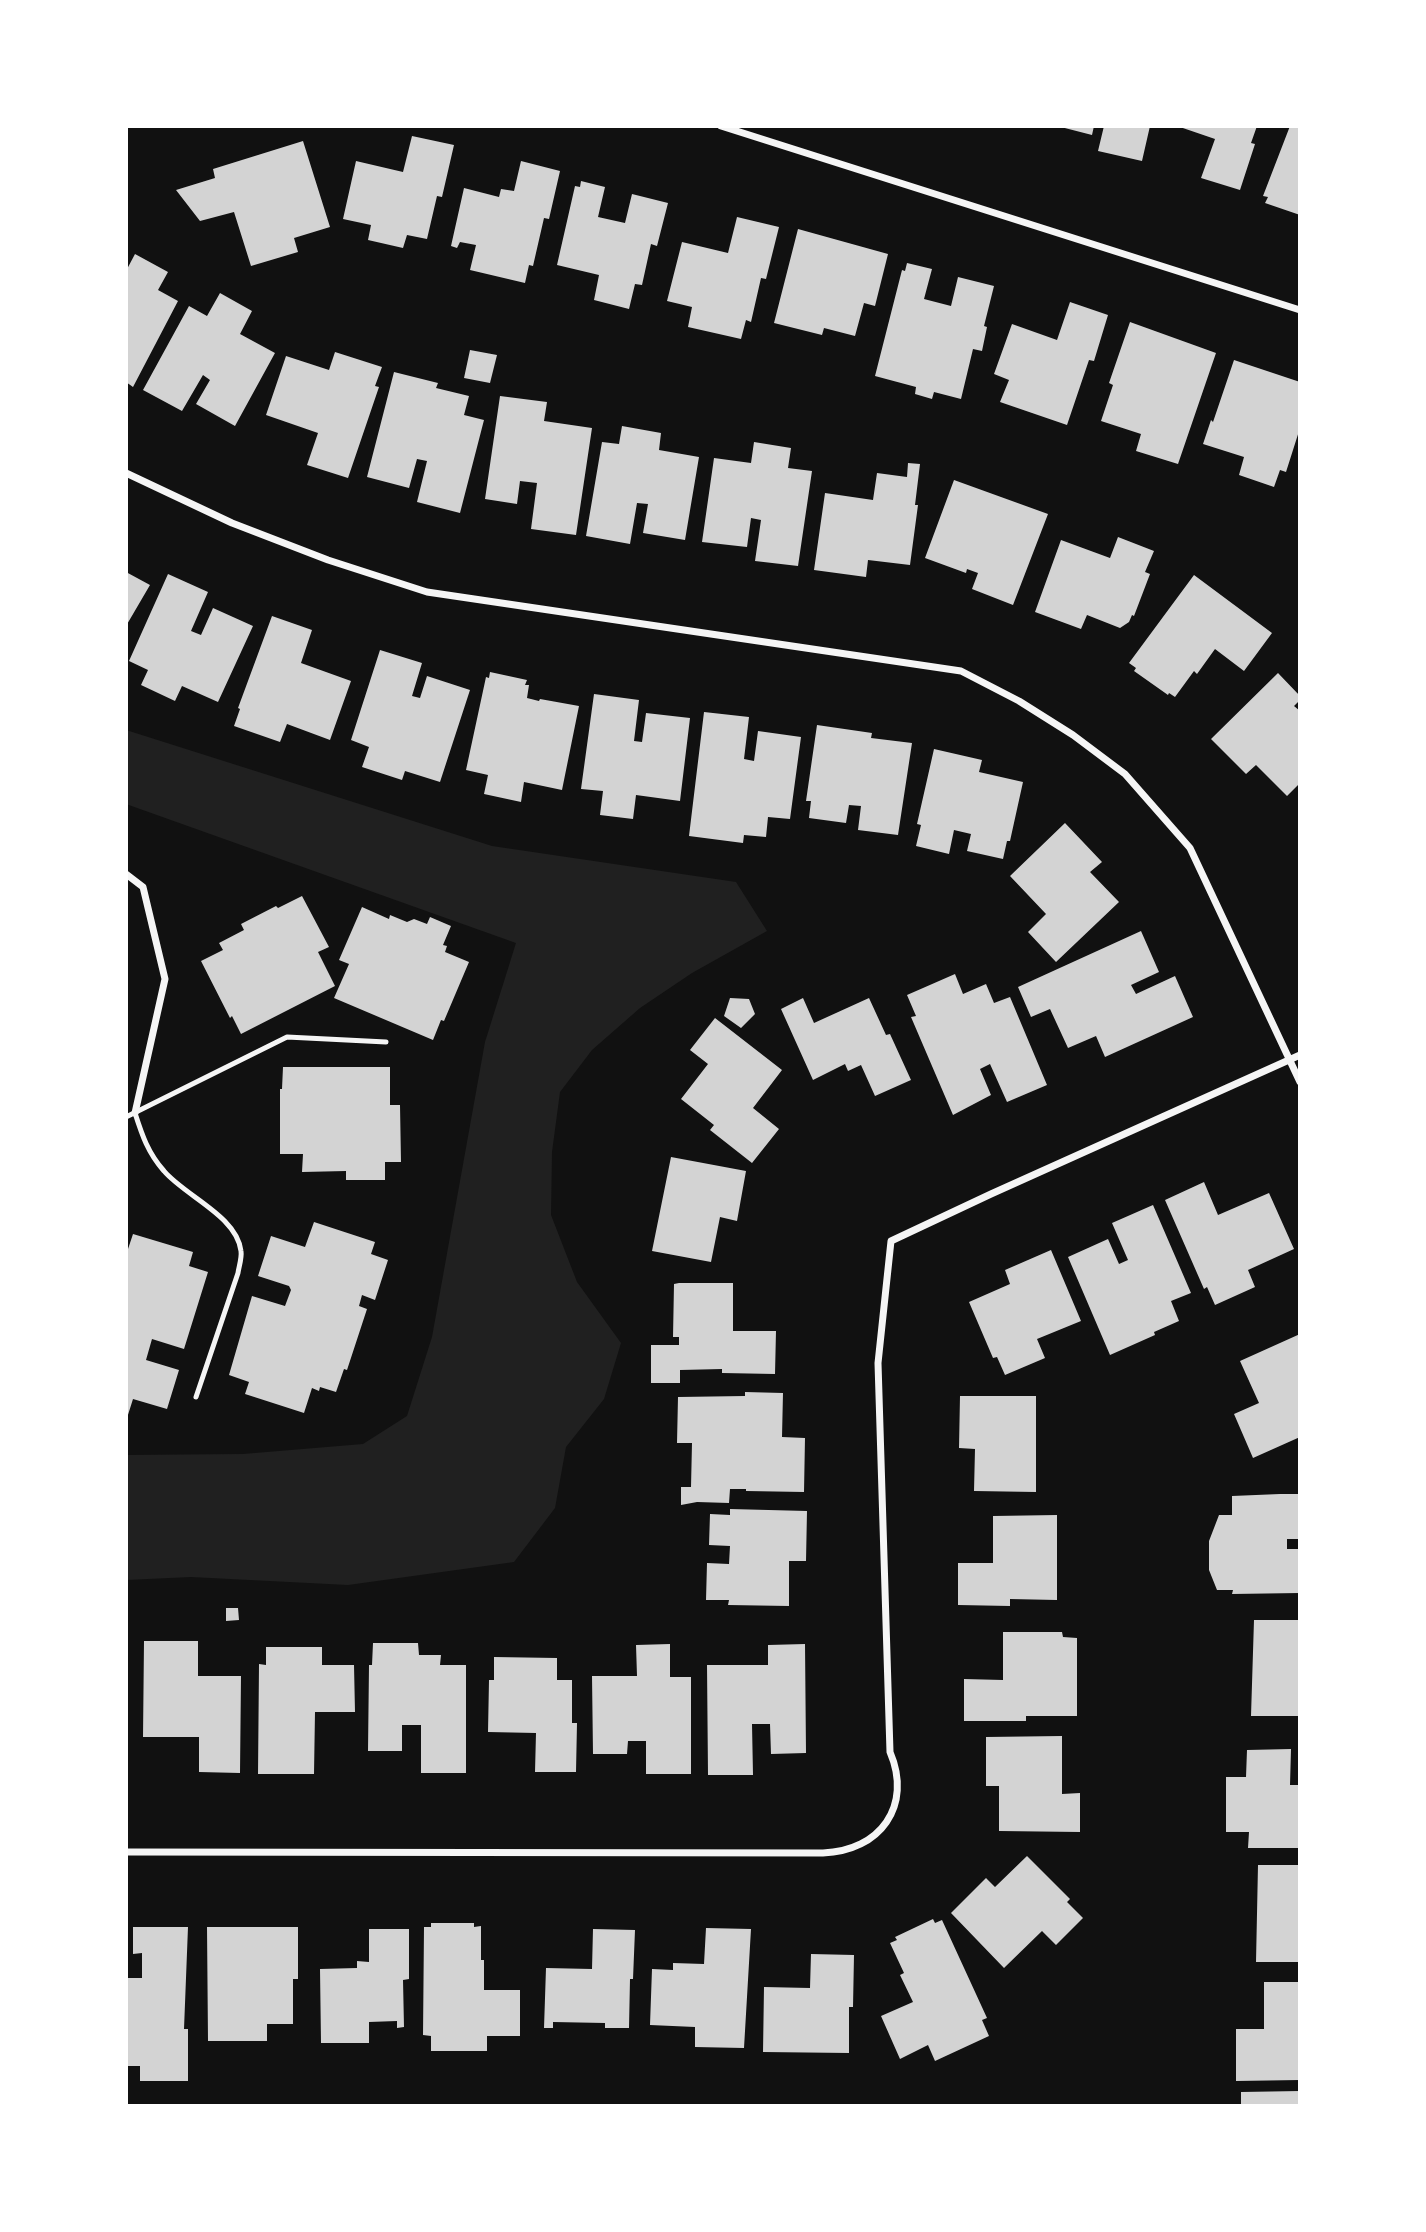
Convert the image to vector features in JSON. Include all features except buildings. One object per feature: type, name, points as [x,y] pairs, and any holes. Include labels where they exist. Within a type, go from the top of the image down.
[{"type":"street","points":[[721,126],[1300,310]]},
{"type":"street","points":[[126,473],[232,523],[328,560],[427,592],[961,671],[1019,701],[1073,735],[1125,774],[1190,848],[1300,1082]]},
{"type":"street","points":[[126,874],[143,887],[165,979],[135,1113]]},
{"type":"street","points":[[126,1852],[840,1853],[871,1839],[892,1814],[898,1783],[897,1767],[890,1752],[878,1363],[891,1241],[1300,1055]]},
{"type":"lane","points":[[126,1118],[287,1037],[387,1042]]},
{"type":"lane","points":[[135,1113],[147,1148],[165,1172],[222,1218],[235,1233],[241,1252],[238,1273],[196,1397]]},
{"type":"shaded area","points":[[126,730],[492,846],[736,882],[767,931],[692,973],[640,1008],[592,1050],[560,1092],[552,1152],[551,1215],[577,1282],[621,1343],[604,1399],[566,1447],[555,1508],[514,1562],[348,1585],[191,1577],[126,1580],[126,1455],[243,1454],[363,1444],[407,1416],[432,1337],[485,1042],[516,943],[126,804]]}]
